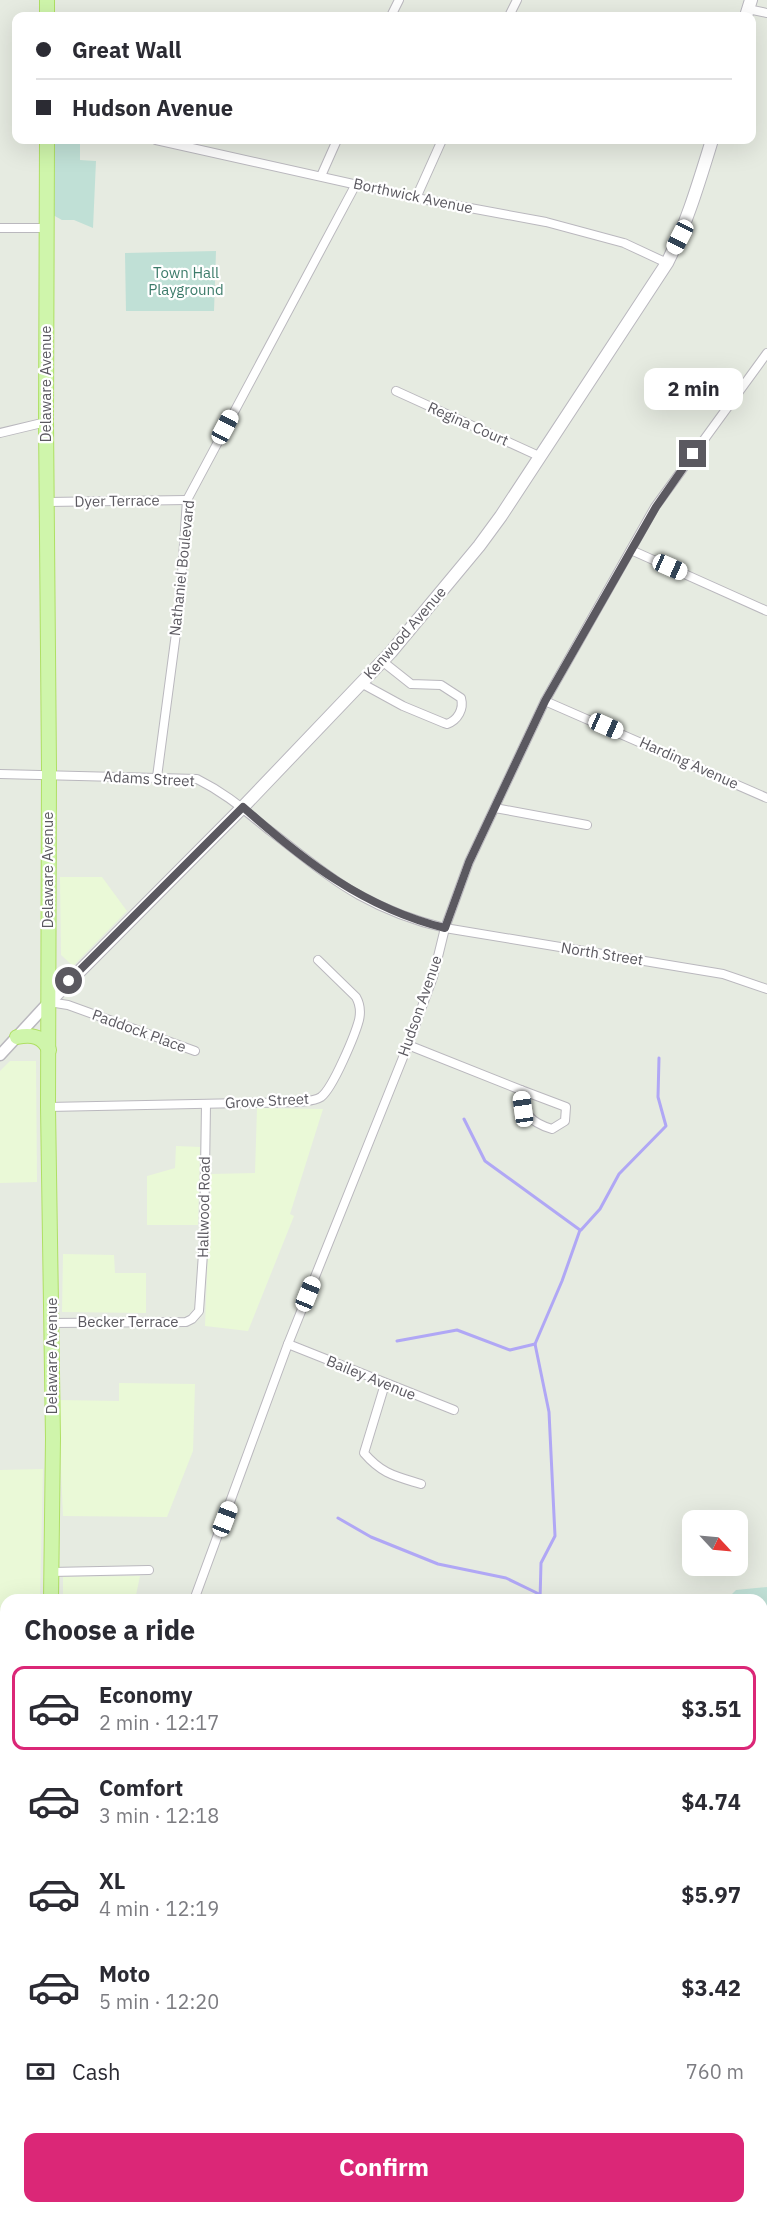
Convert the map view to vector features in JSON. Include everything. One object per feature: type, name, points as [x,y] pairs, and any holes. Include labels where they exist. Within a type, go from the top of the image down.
[{"type":"main road","name":"Delaware Avenue","points":[[47,144],[51,1594]]},
{"type":"main road","name":"Kenwood Avenue","points":[[49,1002],[243,807],[362,683],[479,546],[541,457],[667,263],[680,237],[697,192],[711,144]]},
{"type":"main road","points":[[17,1037],[40,1038],[49,1050]]},
{"type":"street","points":[[748,8],[767,13]]},
{"type":"street","name":"Borthwick Avenue","points":[[174,144],[416,198],[546,222],[624,243],[667,263]]},
{"type":"street","points":[[321,176],[335,144]]},
{"type":"street","points":[[416,198],[440,144]]},
{"type":"street","name":"Nathaniel Boulevard","points":[[157,777],[180,603],[187,500],[356,184]]},
{"type":"street","points":[[0,228],[46,228]]},
{"type":"street","name":"Hudson Avenue","points":[[196,1594],[288,1344],[408,1045],[433,977],[445,928],[469,862],[545,701],[656,507],[767,353]]},
{"type":"street","name":"Regina Court","points":[[396,391],[541,457]]},
{"type":"street","points":[[0,433],[46,422]]},
{"type":"street","name":"Dyer Terrace","points":[[47,502],[187,500]]},
{"type":"street","points":[[631,550],[767,611]]},
{"type":"street","points":[[362,683],[403,706],[444,723],[447,724],[456,719],[462,703],[461,698],[441,685],[411,684],[382,661]]},
{"type":"street","name":"Harding Avenue","points":[[545,701],[767,798]]},
{"type":"street","name":"Adams Street","points":[[0,774],[197,779],[221,791],[268,829],[358,895],[384,908],[435,926]]},
{"type":"street","points":[[495,808],[587,825]]},
{"type":"street","name":"North Street","points":[[435,926],[723,974],[767,989]]},
{"type":"street","name":"Grove Street","points":[[48,1107],[313,1100],[322,1096],[328,1089],[354,1032],[359,1019],[360,1003],[318,960]]},
{"type":"street","name":"Kenwood Avenue","points":[[0,1055],[49,1002]]},
{"type":"street","name":"Paddock Place","points":[[49,1002],[68,1005],[195,1051]]},
{"type":"street","points":[[408,1045],[566,1107],[565,1121],[552,1129],[536,1124],[523,1109],[521,1090]]},
{"type":"street","name":"Hallwood Road","points":[[199,1311],[204,1239],[206,1104]]},
{"type":"street","name":"Becker Terrace","points":[[52,1323],[186,1322],[199,1311]]},
{"type":"street","name":"Bailey Avenue","points":[[288,1344],[454,1410]]},
{"type":"street","points":[[385,1384],[364,1453],[376,1467],[421,1484]]},
{"type":"street","points":[[51,1572],[149,1570]]},
{"type":"shaded area","points":[[60,877],[102,877],[127,911],[73,966],[61,955]]},
{"type":"shaded area","points":[[10,1061],[36,1061],[37,1182],[0,1183],[0,1071]]},
{"type":"shaded area","points":[[257,1108],[323,1109],[290,1214],[294,1216],[248,1331],[205,1326],[211,1174],[255,1173]]},
{"type":"shaded area","points":[[176,1146],[200,1147],[198,1225],[147,1225],[147,1176],[175,1168]]},
{"type":"shaded area","points":[[63,1254],[114,1255],[115,1273],[146,1273],[146,1313],[62,1312]]},
{"type":"shaded area","points":[[119,1383],[195,1384],[193,1451],[167,1517],[63,1516],[58,1400],[119,1401]]},
{"type":"shaded area","points":[[43,1469],[40,1594],[0,1594],[0,1470]]},
{"type":"shaded area","points":[[140,1576],[136,1594],[63,1594],[63,1577]]},
{"type":"green space","points":[[52,144],[80,144],[80,160],[96,161],[93,228],[74,220],[62,220],[53,215]]},
{"type":"green space","name":"Town Hall Playground","points":[[216,251],[214,311],[126,311],[125,253]]},
{"type":"green space","points":[[767,1587],[767,1594],[732,1594],[736,1590]]},
{"type":"waterway","points":[[581,1230],[600,1209],[619,1174],[666,1126],[658,1097],[659,1058]]},
{"type":"waterway","points":[[464,1119],[485,1161],[580,1230],[562,1281],[535,1344],[549,1412],[555,1536],[541,1563],[540,1594]]},
{"type":"waterway","points":[[397,1341],[457,1330],[510,1350],[535,1344]]},
{"type":"waterway","points":[[338,1518],[371,1537],[438,1564],[506,1578],[539,1594]]},
{"type":"route","points":[[69,981],[243,807],[268,829],[358,895],[384,908],[445,928],[469,862],[545,701],[656,507],[693,454]]}]
